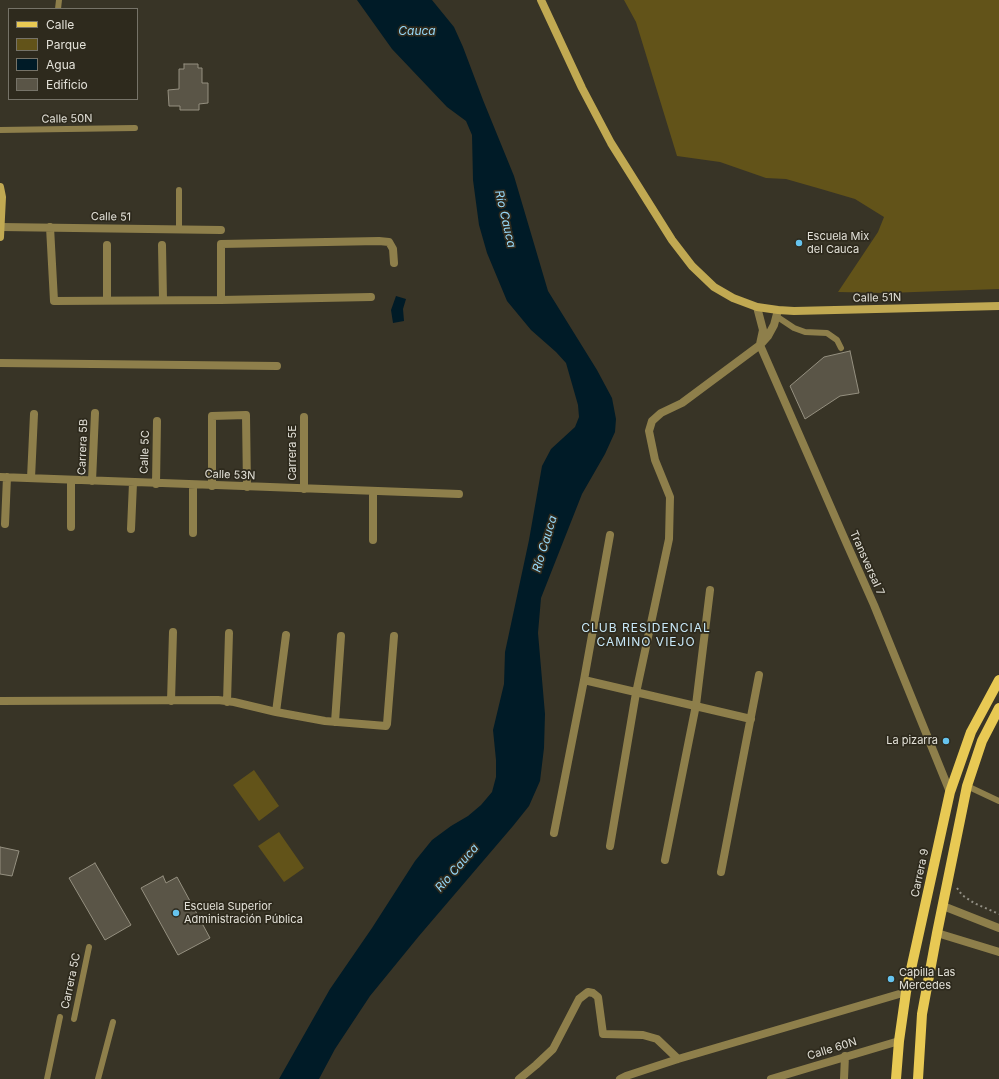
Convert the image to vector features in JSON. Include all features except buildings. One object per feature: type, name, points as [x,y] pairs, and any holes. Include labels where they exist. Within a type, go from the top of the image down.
[{"type":"main road","name":"Calle 51N","points":[[541,0],[582,88],[610,143],[672,240],[692,266],[714,287],[733,298],[777,313],[794,311],[999,306]]},
{"type":"main road","points":[[0,187],[2,197],[0,237]]},
{"type":"main road","name":"Carrera 9","points":[[896,1079],[898,1041],[906,992],[950,792],[971,732],[999,680]]},
{"type":"main road","points":[[918,1079],[922,1014],[967,786],[982,741],[999,708]]},
{"type":"street","name":"Calle 51","points":[[1,227],[221,230]]},
{"type":"street","points":[[50,227],[54,301],[371,297]]},
{"type":"street","points":[[221,300],[221,244],[389,242],[393,249],[394,263]]},
{"type":"street","points":[[106,245],[107,300]]},
{"type":"street","points":[[162,245],[163,300]]},
{"type":"street","points":[[757,307],[763,330],[760,345]]},
{"type":"street","points":[[610,846],[636,693],[669,539],[670,497],[655,460],[649,431],[652,421],[661,413],[682,403],[760,345],[768,336],[774,325],[777,313]]},
{"type":"street","name":"Transversal 7","points":[[760,345],[877,612],[950,792]]},
{"type":"street","points":[[0,363],[277,366]]},
{"type":"street","name":"Carrera 5B","points":[[92,481],[95,413]]},
{"type":"street","points":[[31,478],[34,414]]},
{"type":"street","points":[[212,486],[212,416],[246,415],[247,487]]},
{"type":"street","name":"Carrera 5E","points":[[304,417],[304,489]]},
{"type":"street","name":"Calle 5C","points":[[156,484],[157,421]]},
{"type":"street","points":[[3,477],[5,524]]},
{"type":"street","name":"Calle 53N","points":[[3,477],[156,484],[459,494]]},
{"type":"street","name":"Carrera 5B","points":[[71,480],[71,527]]},
{"type":"street","points":[[131,529],[133,483]]},
{"type":"street","points":[[193,485],[193,533]]},
{"type":"street","points":[[373,491],[373,540]]},
{"type":"street","points":[[554,833],[584,680],[610,535]]},
{"type":"street","points":[[665,860],[696,705],[710,590]]},
{"type":"street","points":[[171,701],[173,632]]},
{"type":"street","points":[[227,702],[229,633]]},
{"type":"street","points":[[276,712],[286,635]]},
{"type":"street","points":[[335,722],[341,636]]},
{"type":"street","points":[[0,701],[227,702],[335,722],[386,726],[388,724],[394,636]]},
{"type":"street","points":[[721,872],[759,675]]},
{"type":"street","points":[[584,680],[751,719]]},
{"type":"street","points":[[943,906],[999,928]]},
{"type":"street","points":[[937,933],[999,952]]},
{"type":"street","points":[[519,1079],[536,1066],[553,1049],[579,999],[588,992],[593,993],[598,997],[603,1034],[643,1035],[657,1038],[678,1059]]},
{"type":"street","points":[[620,1079],[678,1059],[906,992]]},
{"type":"street","name":"Calle 60N","points":[[771,1079],[898,1041]]},
{"type":"street","points":[[844,1079],[846,1056]]},
{"type":"lane","name":"Calle 50N","points":[[0,130],[135,128]]},
{"type":"lane","points":[[179,190],[179,229]]},
{"type":"lane","points":[[777,313],[794,328],[805,332],[827,333],[837,340],[840,348]]},
{"type":"lane","points":[[967,786],[999,801]]},
{"type":"lane","name":"Carrera 5C","points":[[74,1019],[90,947]]},
{"type":"lane","name":"Carrera 5C","points":[[47,1079],[60,1017]]},
{"type":"lane","points":[[98,1079],[113,1022]]},
{"type":"path","points":[[957,887],[962,895],[974,903],[999,914]]},
{"type":"green space","points":[[624,0],[999,0],[999,289],[887,293],[838,292],[878,232],[884,217],[855,199],[786,179],[766,178],[720,162],[677,156],[636,22]]},
{"type":"green space","points":[[254,770],[279,806],[259,821],[233,785]]},
{"type":"green space","points":[[279,832],[304,868],[284,882],[258,846]]},
{"type":"water","name":"Cauca","points":[[357,0],[432,0],[454,27],[514,176],[548,291],[597,370],[612,398],[616,419],[615,432],[605,454],[582,494],[541,598],[538,633],[545,714],[544,748],[540,781],[529,806],[370,996],[335,1049],[319,1079],[279,1079],[330,989],[372,928],[415,861],[432,840],[468,816],[481,805],[492,792],[496,777],[493,730],[504,684],[505,652],[529,540],[542,466],[551,449],[575,427],[579,417],[578,405],[566,363],[531,330],[507,301],[487,253],[479,225],[473,180],[472,135],[466,121],[447,107],[392,49]]},
{"type":"water","points":[[396,296],[406,299],[403,309],[404,321],[393,323],[391,310]]},
{"type":"place","name":"Escuela Mix del Cauca","points":[[799,243]]},
{"type":"place","name":"La pizarra","points":[[946,741]]},
{"type":"place","name":"Escuela Superior Administración Pública","points":[[176,913]]},
{"type":"place","name":"Capilla Las Mercedes","points":[[891,979]]},
{"type":"district","name":"CLUB RESIDENCIAL CAMINO VIEJO","points":[[646,635]]},
{"type":"water label","name":"Río Cauca","points":[[505,219]]},
{"type":"water label","name":"Río Cauca","points":[[545,544]]},
{"type":"water label","name":"Río Cauca","points":[[457,868]]}]
